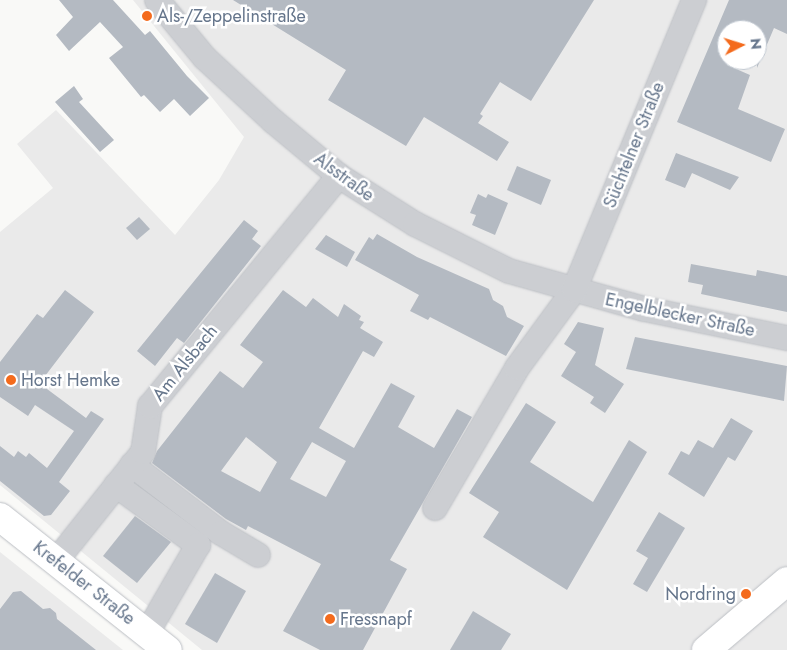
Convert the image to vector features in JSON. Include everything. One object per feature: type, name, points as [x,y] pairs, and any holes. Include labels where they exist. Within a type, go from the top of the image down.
[{"type":"main road","name":"Krefelder Straße","points":[[0,517],[168,650]]},
{"type":"main road","points":[[706,650],[787,581]]},
{"type":"street","name":"Süchtelner Straße","points":[[435,508],[517,368],[574,290],[694,0]]},
{"type":"street","name":"Alsstraße","points":[[166,3],[205,58],[338,176],[415,224],[477,257],[509,271],[574,290]]},
{"type":"street","name":"Am Alsbach","points":[[56,561],[143,452],[150,406],[338,176]]},
{"type":"street","name":"Engelblecker Straße","points":[[574,290],[644,309],[787,338]]},
{"type":"street","points":[[132,465],[221,533],[258,555]]},
{"type":"street","points":[[116,485],[198,545],[147,633]]},
{"type":"shaded area","points":[[133,0],[787,0],[787,650],[202,650],[0,485],[0,232],[53,188],[17,144],[56,110],[175,235],[219,180],[244,137]]},
{"type":"shaded area","points":[[0,552],[123,650],[0,650]]},
{"type":"building","points":[[59,0],[113,0],[145,35],[150,31],[187,76],[209,98],[190,116],[174,99],[160,112],[144,95],[141,97],[109,58],[123,47],[100,22],[69,51],[56,35],[73,17]]},
{"type":"building","points":[[233,0],[594,0],[531,101],[500,82],[480,114],[483,116],[478,123],[509,142],[497,161],[424,117],[406,146],[328,100],[346,70]]},
{"type":"building","points":[[729,0],[787,0],[787,34],[774,28],[767,44],[767,20],[720,20]]},
{"type":"building","points":[[717,28],[717,70],[738,70],[750,75],[738,109],[785,129],[771,162],[677,122]]},
{"type":"building","points":[[74,86],[83,99],[79,102],[114,140],[100,152],[55,102]]},
{"type":"building","points":[[676,153],[739,177],[730,190],[692,173],[685,188],[665,180]]},
{"type":"building","points":[[517,166],[551,180],[541,205],[507,190]]},
{"type":"building","points":[[478,194],[486,198],[488,194],[508,203],[495,235],[472,225],[476,215],[470,213]]},
{"type":"building","points":[[139,217],[150,229],[137,240],[126,228]]},
{"type":"building","points":[[244,220],[258,231],[252,239],[261,246],[184,343],[177,338],[155,366],[137,351]]},
{"type":"building","points":[[377,234],[417,257],[489,289],[493,300],[503,306],[507,317],[524,326],[506,356],[430,317],[428,320],[410,311],[419,295],[355,260],[369,237],[373,240]]},
{"type":"building","points":[[326,235],[355,252],[347,267],[315,249]]},
{"type":"building","points":[[691,264],[756,276],[757,270],[787,276],[787,312],[701,294],[703,285],[688,282]]},
{"type":"building","points":[[65,290],[94,312],[42,380],[49,385],[47,389],[86,418],[91,411],[104,419],[59,482],[70,491],[51,515],[44,516],[0,481],[0,446],[14,457],[18,451],[26,457],[29,453],[47,468],[74,431],[35,405],[28,416],[0,397],[0,362],[37,314],[43,318]]},
{"type":"building","points":[[283,290],[306,307],[313,298],[338,317],[344,304],[361,316],[359,320],[364,322],[360,328],[383,342],[374,357],[363,351],[319,428],[354,448],[391,383],[415,396],[398,427],[434,448],[457,409],[472,417],[390,560],[407,569],[363,650],[320,650],[283,631],[321,564],[248,526],[246,530],[226,519],[152,463],[157,451],[220,371],[243,388],[263,362],[240,345]],"holes":[[[246,437],[277,462],[260,492],[221,471]],[[312,442],[346,461],[326,497],[290,479]]]},
{"type":"building","points":[[578,322],[604,328],[595,365],[624,384],[605,413],[590,403],[594,397],[561,376],[576,352],[564,344]]},
{"type":"building","points":[[635,337],[787,366],[784,401],[626,369]]},
{"type":"building","points":[[526,403],[556,422],[530,462],[593,502],[629,440],[647,452],[567,590],[483,537],[499,512],[469,493]]},
{"type":"building","points":[[731,418],[753,431],[735,461],[728,457],[704,497],[668,474],[681,451],[689,455],[698,440],[713,448]]},
{"type":"building","points":[[659,512],[685,528],[647,592],[633,584],[648,558],[636,551]]},
{"type":"building","points":[[135,516],[171,542],[137,583],[103,556]]},
{"type":"building","points":[[215,573],[246,591],[217,643],[185,624]]},
{"type":"building","points":[[21,591],[43,609],[50,608],[56,613],[57,619],[96,650],[0,650],[0,609],[13,592]]},
{"type":"building","points":[[473,611],[511,634],[501,650],[450,650]]},
{"type":"place","name":"Als-/Zeppelinstraße","points":[[147,16]]},
{"type":"place","name":"Horst Hemke","points":[[11,380]]},
{"type":"place","name":"Nordring","points":[[746,594]]},
{"type":"place","name":"Fressnapf","points":[[330,619]]}]
